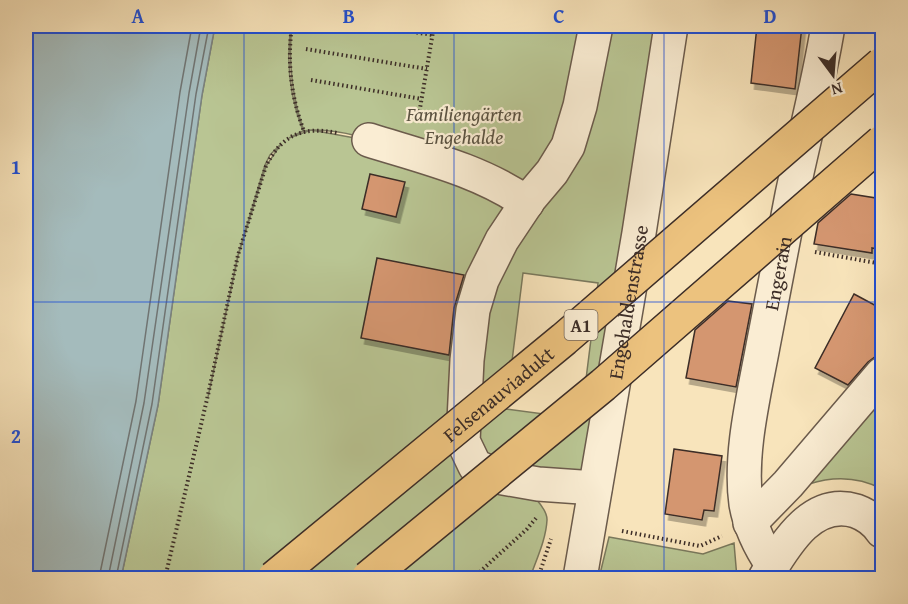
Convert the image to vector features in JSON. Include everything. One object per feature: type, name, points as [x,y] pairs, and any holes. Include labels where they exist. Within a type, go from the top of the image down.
[{"type":"highway","name":"Felsenauviadukt","points":[[274,579],[564,339],[882,64]]},
{"type":"highway","points":[[368,579],[603,385],[882,142]]},
{"type":"street","points":[[580,487],[503,478],[475,466],[463,441],[467,360],[473,310],[482,280],[502,240],[526,203],[552,172],[568,146],[580,106],[596,26]]},
{"type":"street","name":"Engehaldenstrasse","points":[[580,579],[589,525],[580,487],[639,233],[671,26]]},
{"type":"street","name":"Engerain","points":[[769,572],[762,550],[739,529],[746,501],[745,470],[751,411],[792,196],[828,26]]},
{"type":"street","points":[[369,140],[465,170],[507,190],[526,203]]},
{"type":"street","points":[[739,529],[788,484],[882,374]]},
{"type":"street","points":[[769,572],[802,525],[812,517],[824,512],[850,509],[871,519],[882,531]]},
{"type":"path","points":[[165,579],[238,255],[271,155],[282,143],[304,131],[296,110],[291,76],[292,26]]},
{"type":"path","points":[[372,26],[433,35]]},
{"type":"path","points":[[413,154],[434,26]]},
{"type":"path","points":[[306,48],[427,69]]},
{"type":"path","points":[[311,80],[422,99]]},
{"type":"path","points":[[805,251],[882,264]]},
{"type":"path","points":[[473,579],[527,529],[580,487]]},
{"type":"path","points":[[589,525],[700,546],[739,529]]},
{"type":"green space","name":"Familiengärten Engehalde","points":[[215,26],[291,26],[290,79],[303,131],[289,138],[310,130],[304,131],[294,92],[291,65],[292,26],[594,26],[579,107],[501,239],[462,441],[512,477],[537,500],[544,511],[547,520],[545,535],[530,578],[121,578],[158,405],[202,95]],"holes":[[[312,130],[345,133],[366,140]],[[281,144],[266,166],[238,256],[208,397],[238,255],[265,165],[270,155]]]},
{"type":"green space","points":[[596,26],[670,26],[600,486],[477,465],[468,361]],"holes":[[[523,273],[598,283],[581,419],[506,409]]]},
{"type":"green space","points":[[882,385],[882,489],[864,482],[846,479],[809,484]]},
{"type":"green space","points":[[609,537],[703,554],[734,543],[737,578],[599,578]]},
{"type":"water","points":[[26,26],[215,26],[202,95],[158,405],[121,578],[26,578]]},
{"type":"building","points":[[757,26],[802,26],[795,89],[751,83]]},
{"type":"building","points":[[370,174],[405,182],[396,217],[362,209]]},
{"type":"building","points":[[851,194],[882,199],[882,250],[872,248],[872,253],[814,244],[818,223]]},
{"type":"building","points":[[377,258],[464,275],[454,308],[449,355],[361,338]]},
{"type":"building","points":[[854,294],[882,309],[882,344],[876,356],[848,385],[815,368]]},
{"type":"building","points":[[728,301],[752,304],[736,387],[686,378],[695,330]]},
{"type":"building","points":[[674,449],[722,456],[714,511],[704,510],[702,520],[665,514]]}]
